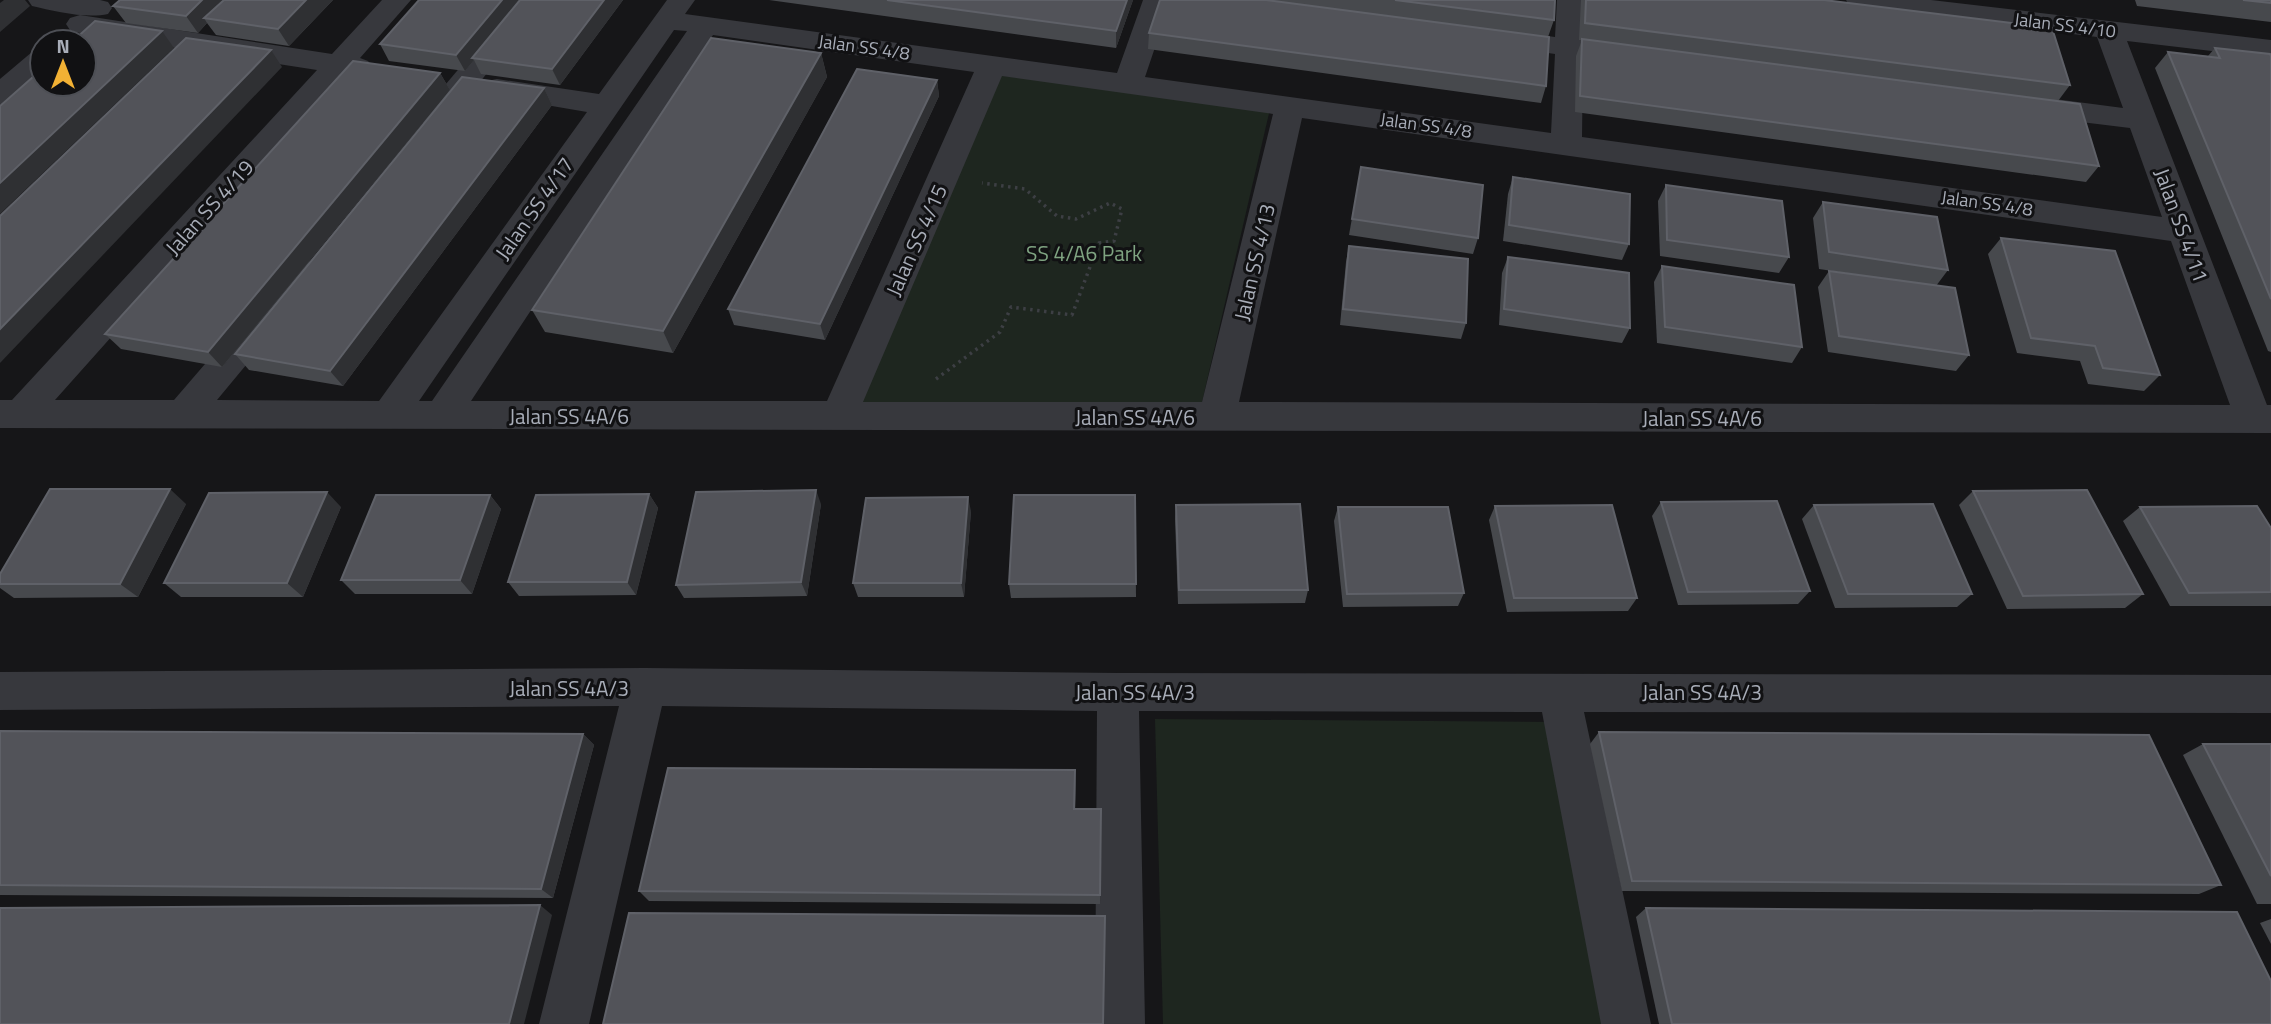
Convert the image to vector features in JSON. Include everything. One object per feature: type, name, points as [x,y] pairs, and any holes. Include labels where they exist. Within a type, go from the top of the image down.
[{"type":"street","points":[[42,0],[87,19],[191,41],[389,72]]},
{"type":"street","name":"Jalan SS 4/19","points":[[10,414],[397,0]]},
{"type":"street","points":[[420,135],[533,0]]},
{"type":"street","points":[[1128,84],[1157,0]]},
{"type":"street","points":[[1566,145],[1571,0]]},
{"type":"street","name":"Jalan SS 4/10","points":[[1860,0],[2112,20],[2271,49]]},
{"type":"street","name":"Jalan SS 4/8","points":[[674,10],[706,25],[2184,231]]},
{"type":"street","name":"Jalan SS 4/17","points":[[388,416],[674,10]]},
{"type":"street","points":[[160,70],[216,16]]},
{"type":"street","name":"Jalan SS 4/11","points":[[2112,20],[2143,120],[2184,231],[2262,419]]},
{"type":"street","name":"Jalan SS 4/17","points":[[441,416],[706,25]]},
{"type":"street","points":[[1474,35],[1665,60]]},
{"type":"street","name":"Jalan SS 4/15","points":[[839,416],[992,65]]},
{"type":"street","points":[[0,95],[28,70]]},
{"type":"street","points":[[426,78],[607,105]]},
{"type":"street","points":[[2006,103],[2143,120]]},
{"type":"street","name":"Jalan SS 4/13","points":[[1217,417],[1290,106]]},
{"type":"street","points":[[183,415],[323,249]]},
{"type":"street","name":"Jalan SS 4A/6","points":[[10,414],[2262,419]]},
{"type":"street","points":[[564,1024],[645,687]]},
{"type":"street","name":"Jalan SS 4A/3","points":[[0,691],[645,687],[1118,692],[2271,694]]},
{"type":"street","points":[[1118,692],[1120,1024]]},
{"type":"street","points":[[1559,692],[1626,1024]]},
{"type":"path","points":[[902,416],[922,389],[1000,332],[1011,307],[1072,314],[1099,243],[1114,241],[1122,209],[1120,205],[1110,202],[1076,219],[1057,216],[1025,189],[943,178]]},
{"type":"green space","name":"SS 4/A6 Park","points":[[997,75],[1270,109],[1202,402],[860,404]]},
{"type":"green space","points":[[1155,719],[1556,722],[1617,1024],[1163,1024]]},
{"type":"building","points":[[120,0],[202,0],[186,16],[113,6]]},
{"type":"building","points":[[224,0],[306,0],[278,29],[204,18]]},
{"type":"building","points":[[419,0],[502,0],[456,55],[380,44]]},
{"type":"building","points":[[520,0],[604,0],[552,69],[472,58]]},
{"type":"building","points":[[887,0],[1127,0],[1116,31]]},
{"type":"building","points":[[1160,0],[1266,0],[1549,37],[1546,86],[1149,33]]},
{"type":"building","points":[[1395,0],[1555,0],[1554,20]]},
{"type":"building","points":[[1586,0],[1824,0],[2052,28],[2070,85],[1585,23]]},
{"type":"building","points":[[2243,0],[2271,0],[2271,3]]},
{"type":"building","points":[[95,21],[162,31],[98,91],[98,28],[87,28]]},
{"type":"building","points":[[186,38],[271,50],[0,329],[0,216]]},
{"type":"building","points":[[711,38],[821,53],[663,331],[532,310]]},
{"type":"building","points":[[1582,39],[2080,104],[2099,166],[1580,96]]},
{"type":"building","points":[[2215,48],[2271,56],[2271,299],[2168,52],[2220,58]]},
{"type":"building","points":[[353,61],[440,73],[208,352],[105,334]]},
{"type":"building","points":[[857,69],[937,80],[820,324],[728,309]]},
{"type":"building","points":[[462,77],[544,88],[330,371],[235,354]]},
{"type":"building","points":[[28,81],[28,98],[91,98],[0,183],[0,106]]},
{"type":"building","points":[[1361,167],[1483,185],[1478,238],[1352,219]]},
{"type":"building","points":[[1513,177],[1630,194],[1629,244],[1509,225]]},
{"type":"building","points":[[1666,185],[1782,201],[1789,257],[1667,240]]},
{"type":"building","points":[[1823,202],[1937,217],[1948,270],[1829,252]]},
{"type":"building","points":[[2001,238],[2115,251],[2160,375],[2103,368],[2095,346],[2031,338]]},
{"type":"building","points":[[1349,246],[1468,259],[1466,323],[1343,309]]},
{"type":"building","points":[[1508,257],[1629,273],[1630,328],[1504,309]]},
{"type":"building","points":[[1662,266],[1794,285],[1802,347],[1665,327]]},
{"type":"building","points":[[1829,271],[1955,288],[1969,355],[1839,336]]},
{"type":"building","points":[[50,489],[170,489],[120,584],[0,584],[0,574]]},
{"type":"building","points":[[816,490],[801,582],[676,585],[696,492]]},
{"type":"building","points":[[2087,490],[2143,594],[2023,596],[1973,491]]},
{"type":"building","points":[[327,492],[287,583],[164,583],[209,493]]},
{"type":"building","points":[[649,494],[627,582],[508,582],[536,495]]},
{"type":"building","points":[[376,495],[490,495],[460,580],[341,580]]},
{"type":"building","points":[[1014,495],[1135,495],[1136,584],[1009,584]]},
{"type":"building","points":[[968,497],[961,583],[853,583],[866,498]]},
{"type":"building","points":[[1777,501],[1810,591],[1688,592],[1661,502]]},
{"type":"building","points":[[1300,504],[1308,590],[1179,590],[1176,505]]},
{"type":"building","points":[[1933,504],[1972,594],[1848,594],[1814,505]]},
{"type":"building","points":[[1612,505],[1637,598],[1514,598],[1495,506]]},
{"type":"building","points":[[2257,506],[2271,528],[2271,592],[2189,593],[2140,507]]},
{"type":"building","points":[[1338,507],[1448,507],[1464,593],[1347,594]]},
{"type":"building","points":[[0,731],[583,734],[541,889],[0,885]]},
{"type":"building","points":[[1599,732],[2149,735],[2221,885],[1632,881]]},
{"type":"building","points":[[2203,744],[2271,744],[2271,876]]},
{"type":"building","points":[[668,768],[1075,770],[1074,809],[1101,809],[1100,895],[639,891]]},
{"type":"building","points":[[540,905],[509,1024],[0,1024],[0,908]]},
{"type":"building","points":[[1646,908],[2237,912],[2271,981],[2271,1024],[1672,1024]]},
{"type":"building","points":[[629,913],[1105,916],[1103,1024],[603,1024]]}]
